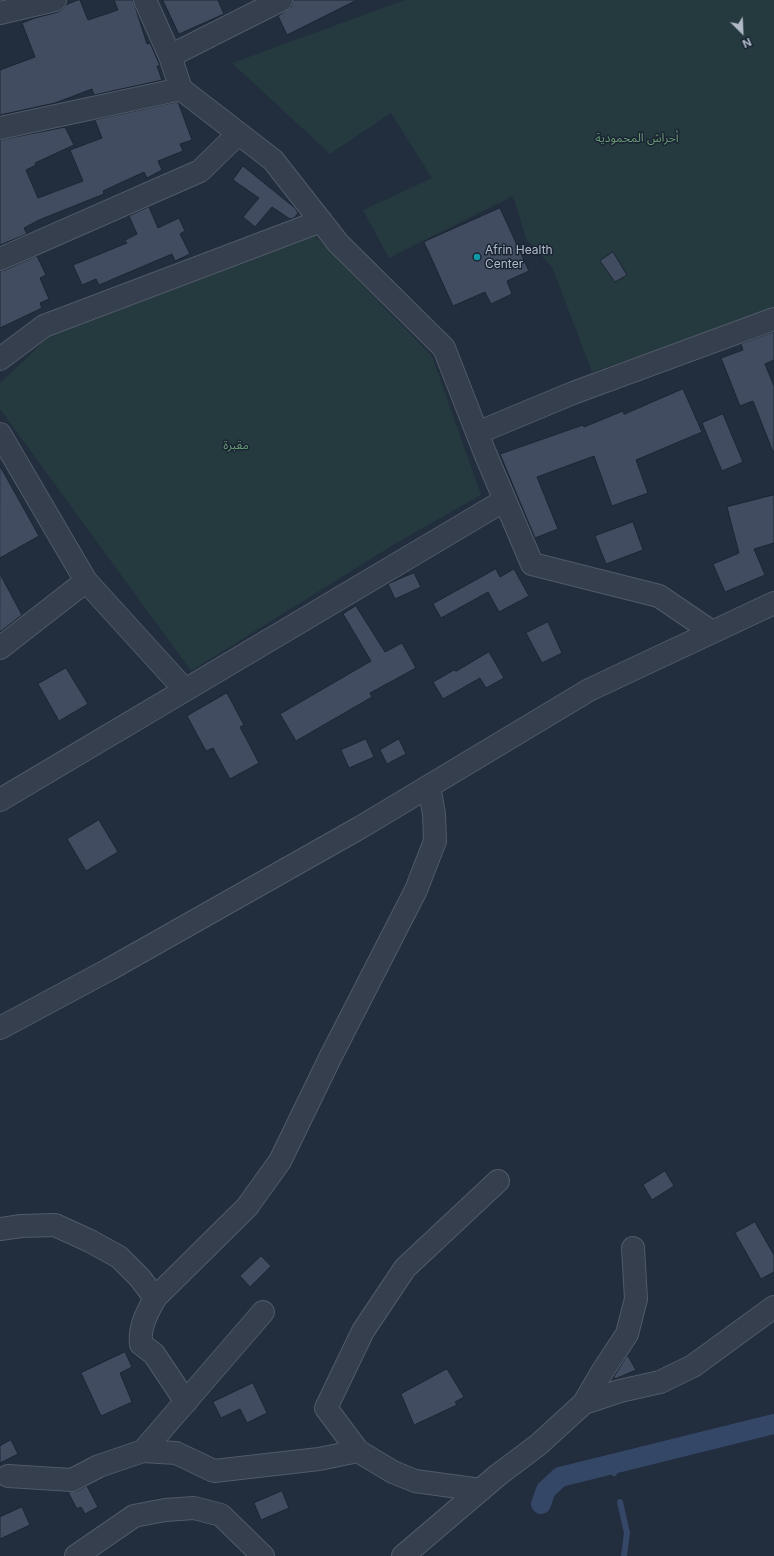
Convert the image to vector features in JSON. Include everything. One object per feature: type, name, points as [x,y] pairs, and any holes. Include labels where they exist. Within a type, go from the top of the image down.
[{"type":"street","points":[[0,13],[56,0]]},
{"type":"street","points":[[145,0],[170,56],[181,89],[273,160],[338,243],[444,348],[477,433],[532,564],[660,596],[712,632]]},
{"type":"street","points":[[170,56],[269,3]]},
{"type":"street","points":[[0,128],[181,89]]},
{"type":"street","points":[[0,259],[200,171],[238,134]]},
{"type":"street","points":[[0,359],[44,326],[321,221]]},
{"type":"street","points":[[477,433],[573,393],[774,319]]},
{"type":"street","points":[[0,434],[86,581],[185,690]]},
{"type":"street","points":[[0,800],[505,500]]},
{"type":"street","points":[[0,648],[86,581]]},
{"type":"street","points":[[0,1028],[123,961],[361,827],[589,690],[774,603]]},
{"type":"street","points":[[186,1402],[154,1354],[141,1344],[140,1333],[146,1315],[155,1298],[247,1208],[280,1161],[330,1058],[416,890],[433,848],[435,841],[434,814],[429,786]]},
{"type":"street","points":[[481,1490],[415,1481],[393,1472],[358,1452],[326,1408],[363,1331],[405,1268],[498,1181]]},
{"type":"street","points":[[0,1229],[21,1226],[55,1225],[90,1241],[119,1257],[140,1278],[155,1298]]},
{"type":"street","points":[[403,1556],[481,1490],[538,1445],[584,1403],[627,1334],[636,1299],[633,1248]]},
{"type":"street","points":[[584,1403],[620,1391],[660,1382],[693,1366],[734,1334],[774,1307]]},
{"type":"street","points":[[144,1450],[263,1312]]},
{"type":"street","points":[[8,1476],[72,1480],[99,1466],[144,1450],[176,1453],[214,1471],[318,1459],[358,1452]]},
{"type":"street","points":[[76,1556],[134,1516],[165,1510],[194,1508],[221,1516],[263,1556]]},
{"type":"green space","name":"أحراش المحمودية","points":[[405,0],[774,0],[774,310],[592,372],[552,267],[526,239],[513,196],[389,258],[363,210],[432,178],[391,113],[330,154],[232,63]]},
{"type":"green space","name":"مقبرة","points":[[315,236],[432,356],[481,495],[393,545],[191,671],[0,409],[0,383],[49,337]]},
{"type":"building","points":[[80,0],[88,20],[118,10],[114,0],[133,0],[147,44],[150,43],[160,66],[157,66],[162,80],[94,95],[92,89],[55,103],[0,115],[0,70],[35,57],[22,23],[58,12],[66,5]]},
{"type":"building","points":[[163,0],[218,0],[224,14],[179,34]]},
{"type":"building","points":[[293,0],[357,0],[287,35],[278,16],[291,7]]},
{"type":"building","points":[[178,102],[192,140],[180,144],[183,151],[158,161],[162,170],[147,178],[144,172],[103,191],[104,194],[39,220],[24,228],[27,234],[0,245],[0,140],[65,127],[74,145],[35,163],[36,165],[26,170],[38,198],[83,181],[70,150],[102,138],[95,120]]},
{"type":"building","points":[[243,166],[295,208],[298,213],[294,218],[290,219],[272,207],[255,227],[243,217],[259,198],[233,180]]},
{"type":"building","points":[[149,207],[158,228],[179,218],[185,231],[180,234],[190,254],[175,261],[172,254],[99,285],[96,279],[82,285],[73,265],[127,243],[125,240],[137,234],[129,216]]},
{"type":"building","name":"Afrin Health Center","points":[[500,208],[529,271],[507,281],[512,294],[491,304],[485,292],[453,306],[424,242]]},
{"type":"building","points":[[613,252],[627,275],[615,282],[600,261]]},
{"type":"building","points":[[37,256],[46,275],[40,278],[49,299],[40,303],[42,308],[0,328],[0,271]]},
{"type":"building","points":[[774,332],[774,360],[765,364],[774,386],[773,452],[753,401],[740,406],[721,358],[743,350],[741,344]]},
{"type":"building","points":[[683,389],[702,432],[636,460],[648,493],[612,506],[594,456],[537,477],[558,529],[535,538],[500,454],[583,425],[584,427],[623,411],[624,414]]},
{"type":"building","points":[[723,414],[743,462],[722,471],[702,423]]},
{"type":"building","points":[[0,466],[39,536],[0,558]]},
{"type":"building","points":[[774,495],[774,543],[754,549],[765,575],[725,592],[713,564],[739,553],[727,507]]},
{"type":"building","points":[[633,522],[643,550],[606,564],[595,536]]},
{"type":"building","points":[[496,569],[500,577],[514,569],[529,596],[499,612],[488,592],[441,618],[433,604]]},
{"type":"building","points":[[414,573],[421,587],[395,599],[388,584]]},
{"type":"building","points":[[0,574],[22,615],[0,632]]},
{"type":"building","points":[[356,606],[385,652],[402,643],[416,668],[370,693],[372,697],[296,741],[280,714],[371,661],[343,614]]},
{"type":"building","points":[[548,622],[562,653],[542,663],[526,633]]},
{"type":"building","points":[[489,652],[504,678],[486,688],[480,678],[443,699],[433,682]]},
{"type":"building","points":[[66,668],[88,704],[59,721],[38,684]]},
{"type":"building","points":[[227,693],[244,725],[240,727],[259,763],[230,779],[213,748],[206,751],[187,716]]},
{"type":"building","points":[[366,739],[374,757],[349,768],[341,750]]},
{"type":"building","points":[[399,739],[406,754],[387,764],[380,750]]},
{"type":"building","points":[[99,820],[118,852],[86,871],[67,839]]},
{"type":"building","points":[[665,1171],[674,1186],[652,1200],[643,1185]]},
{"type":"building","points":[[755,1222],[774,1255],[774,1272],[761,1279],[735,1233]]},
{"type":"building","points":[[261,1256],[271,1266],[250,1287],[240,1276]]},
{"type":"building","points":[[125,1352],[132,1367],[120,1373],[132,1402],[101,1416],[81,1373]]},
{"type":"building","points":[[627,1356],[636,1370],[615,1379],[614,1377]]},
{"type":"building","points":[[447,1369],[464,1397],[455,1402],[457,1405],[414,1425],[401,1394]]},
{"type":"building","points":[[253,1383],[267,1413],[247,1423],[240,1409],[221,1418],[213,1402]]},
{"type":"building","points":[[11,1440],[18,1454],[0,1463],[0,1446]]},
{"type":"building","points":[[87,1486],[98,1507],[85,1514],[81,1507],[77,1509],[68,1492],[77,1491]]},
{"type":"building","points":[[282,1491],[289,1508],[261,1520],[254,1503]]},
{"type":"building","points":[[22,1507],[30,1525],[0,1539],[0,1517]]},
{"type":"waterway","points":[[541,1504],[546,1490],[560,1477],[774,1424]]},
{"type":"waterway","points":[[614,1473],[620,1462]]},
{"type":"waterway","points":[[620,1502],[627,1533],[624,1556]]},
{"type":"place","name":"Afrin Health Center","points":[[477,257]]}]
